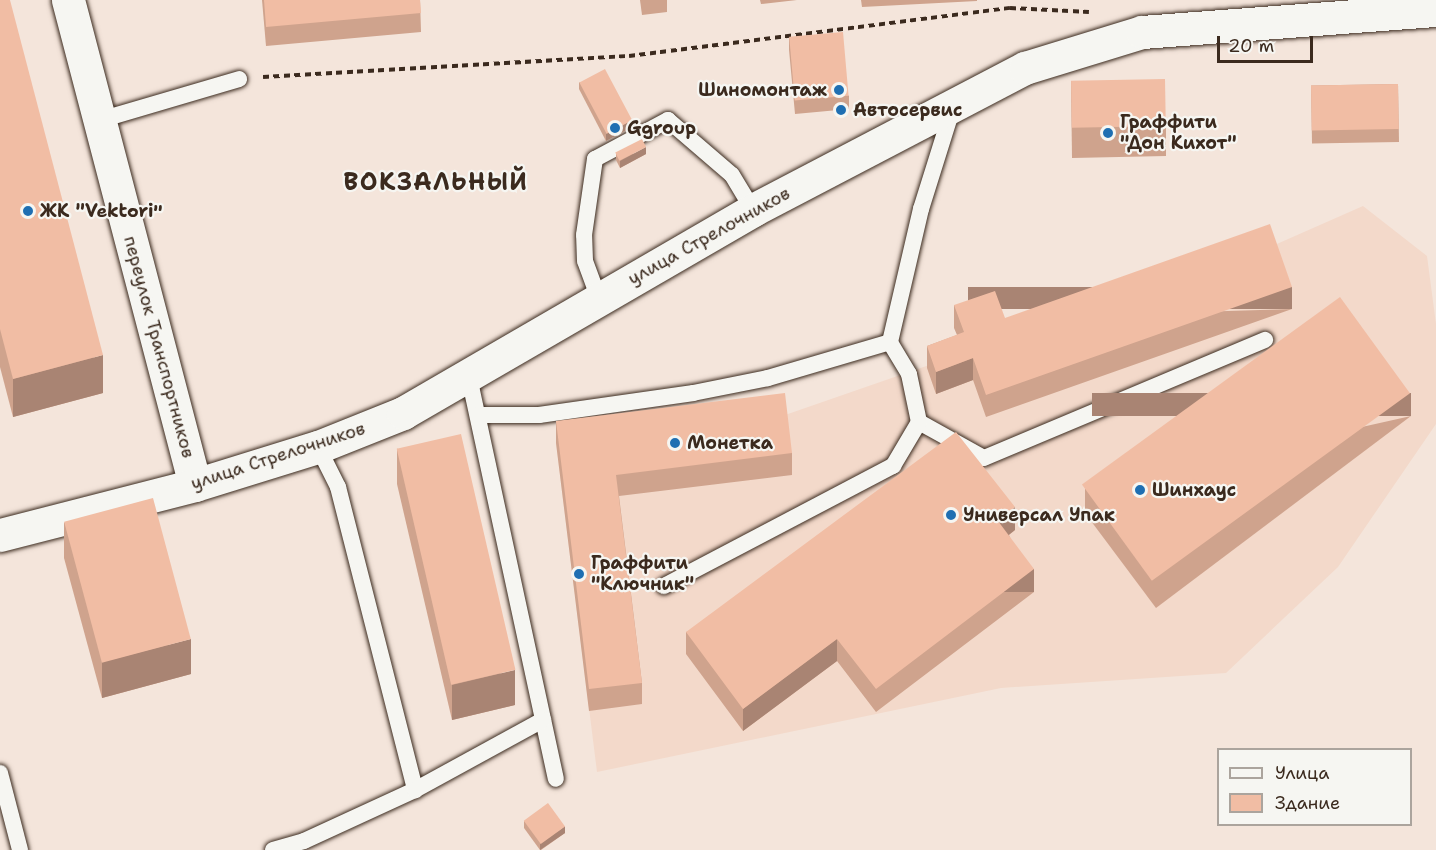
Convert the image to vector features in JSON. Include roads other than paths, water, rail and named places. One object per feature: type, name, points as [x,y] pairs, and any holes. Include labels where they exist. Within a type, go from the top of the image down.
[{"type":"main road","name":"переулок Транспортников","points":[[68,0],[195,485]]},
{"type":"main road","name":"улица Стрелочников","points":[[0,534],[195,485],[318,447],[403,413],[469,377],[753,210],[1025,68],[1142,32],[1436,10]]},
{"type":"lane","points":[[100,120],[239,79]]},
{"type":"lane","points":[[664,586],[893,466],[919,422],[909,374],[890,342],[921,209],[954,105]]},
{"type":"lane","points":[[599,299],[585,261],[584,235],[595,159],[668,120],[732,175],[753,210]]},
{"type":"lane","points":[[919,422],[984,458],[1265,340]]},
{"type":"lane","points":[[478,415],[538,415],[693,393],[768,378],[890,342]]},
{"type":"lane","points":[[469,377],[556,779]]},
{"type":"lane","points":[[318,447],[338,487],[415,790]]},
{"type":"lane","points":[[273,850],[304,841],[415,790],[543,720]]},
{"type":"lane","points":[[0,773],[21,850]]},
{"type":"place","name":"Шиномонтаж","points":[[839,90]]},
{"type":"place","name":"Автосервис","points":[[841,110]]},
{"type":"place","name":"Ggroup","points":[[615,128]]},
{"type":"place","name":"Граффити \"Дон Кихот\"","points":[[1108,133]]},
{"type":"place","name":"ЖК \"Vektori\"","points":[[28,211]]},
{"type":"place","name":"Монетка","points":[[675,443]]},
{"type":"place","name":"Шинхаус","points":[[1140,490]]},
{"type":"place","name":"Универсал Упак","points":[[951,515]]},
{"type":"place","name":"Граффити \"Ключник\"","points":[[579,574]]},
{"type":"district","name":"ВОКЗАЛЬНЫЙ","points":[[436,183]]}]
